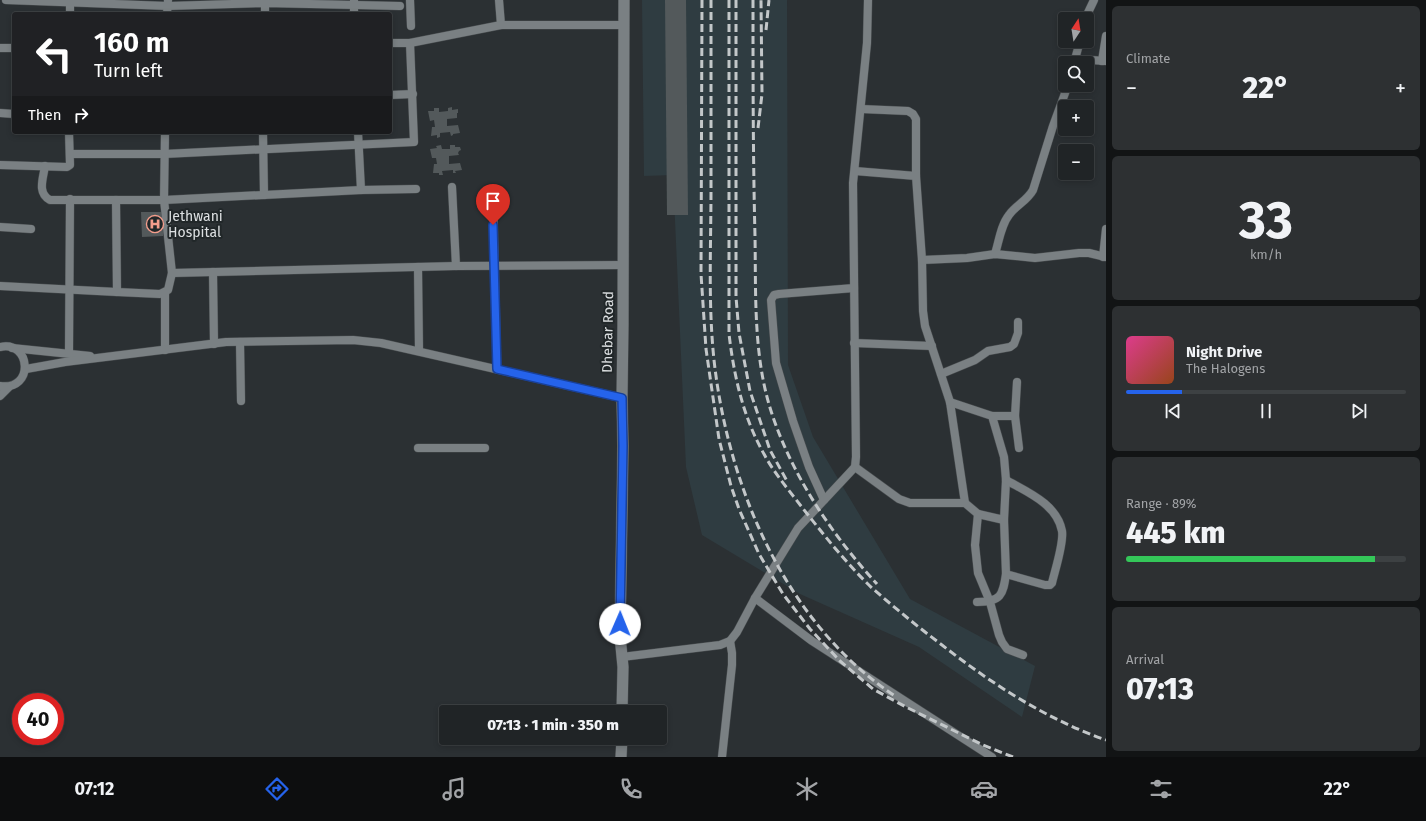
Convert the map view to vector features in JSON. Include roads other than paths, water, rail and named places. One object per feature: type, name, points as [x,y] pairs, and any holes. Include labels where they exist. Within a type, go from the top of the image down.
[{"type":"street","points":[[6,0],[70,1],[168,7],[265,1],[354,2],[400,6]]},
{"type":"street","points":[[410,0],[411,26]]},
{"type":"street","points":[[500,0],[501,25]]},
{"type":"street","name":"Dhebar Road","points":[[622,705],[623,667],[620,636],[623,446],[624,0]]},
{"type":"street","points":[[622,657],[720,645],[730,641],[737,632],[755,598],[798,528],[855,467],[853,183],[867,43],[868,0]]},
{"type":"street","points":[[1089,12],[1094,0]]},
{"type":"street","points":[[70,1],[70,12]]},
{"type":"street","points":[[265,1],[265,12]]},
{"type":"street","points":[[392,43],[410,43],[501,25],[624,25]]},
{"type":"street","points":[[1104,61],[1106,36]]},
{"type":"street","points":[[70,154],[164,154],[414,142],[410,43]]},
{"type":"street","points":[[0,48],[12,48]]},
{"type":"street","points":[[995,254],[1008,216],[1015,208],[1030,197],[1065,92]]},
{"type":"street","points":[[392,95],[413,94]]},
{"type":"street","points":[[861,109],[908,111],[913,114],[916,119],[916,176],[925,326],[950,402],[966,503],[978,514],[1004,520]]},
{"type":"street","points":[[0,113],[12,114]]},
{"type":"street","points":[[0,165],[68,167],[70,165],[69,134]]},
{"type":"street","points":[[165,134],[164,200],[172,273],[168,290],[165,293],[165,350]]},
{"type":"street","points":[[263,134],[264,195]]},
{"type":"street","points":[[358,134],[361,190]]},
{"type":"street","points":[[44,166],[42,192],[45,197],[50,200],[164,200],[416,188]]},
{"type":"street","points":[[855,171],[916,176]]},
{"type":"street","points":[[452,187],[456,266]]},
{"type":"street","points":[[493,198],[497,369]]},
{"type":"street","points":[[69,353],[70,200]]},
{"type":"street","points":[[116,200],[117,292]]},
{"type":"street","points":[[0,227],[31,229]]},
{"type":"street","points":[[922,260],[967,258],[995,254],[1035,258],[1079,253],[1104,257],[1106,228]]},
{"type":"street","points":[[172,273],[456,266],[624,265]]},
{"type":"street","points":[[418,267],[419,351]]},
{"type":"street","points":[[213,272],[214,344]]},
{"type":"street","points":[[0,286],[160,294],[165,293]]},
{"type":"street","points":[[824,500],[809,467],[793,421],[776,363],[771,300],[774,295],[779,294],[854,288]]},
{"type":"street","points":[[941,374],[975,360],[988,351],[1010,348],[1014,344],[1018,333],[1018,322]]},
{"type":"street","points":[[26,368],[214,344],[240,342],[353,340],[381,343],[419,351],[622,398]]},
{"type":"street","points":[[240,342],[241,401]]},
{"type":"street","points":[[854,343],[932,346]]},
{"type":"street","points":[[0,347],[4,346],[69,353],[101,358]]},
{"type":"street","points":[[0,396],[9,387],[20,381],[26,368],[24,358],[19,352],[12,348]]},
{"type":"street","points":[[1017,382],[1015,416],[1019,448]]},
{"type":"street","points":[[0,386],[9,387]]},
{"type":"street","points":[[950,402],[992,416],[1015,416]]},
{"type":"street","points":[[977,602],[990,602],[1000,596],[1003,592],[1006,574],[1004,520],[1006,480],[1004,457],[992,416]]},
{"type":"street","points":[[418,448],[485,448]]},
{"type":"street","points":[[855,467],[899,500],[910,503],[966,503]]},
{"type":"street","points":[[1006,480],[1040,499],[1057,519],[1062,531],[1052,583],[1050,585],[1045,585],[1006,574]]},
{"type":"street","points":[[978,514],[975,545],[978,573],[990,602],[1002,642],[1006,649],[1023,655]]},
{"type":"street","points":[[755,598],[812,641],[992,757]]},
{"type":"street","points":[[722,757],[732,665],[730,641]]},
{"type":"street","points":[[621,757],[622,745]]},
{"type":"railway","points":[[702,0],[701,274],[706,349],[719,439],[731,486],[739,509],[759,554],[783,594],[810,629],[840,661],[873,689],[983,745],[1013,757]]},
{"type":"railway","points":[[711,0],[710,274],[712,339],[721,408],[733,456],[748,503],[768,548],[793,591],[822,631],[856,666],[895,696]]},
{"type":"railway","points":[[729,0],[729,334],[740,396],[750,426],[757,440],[768,461],[786,487],[835,548],[872,588],[933,638],[1000,687],[1062,722],[1106,740]]},
{"type":"railway","points":[[736,0],[736,297],[739,333],[750,391],[770,450],[787,481]]},
{"type":"railway","points":[[753,0],[753,147],[756,303],[761,370],[772,414],[791,460],[803,483],[845,546],[877,584]]},
{"type":"railway","points":[[758,128],[762,94],[761,0]]},
{"type":"railway","points":[[766,30],[769,0]]},
{"type":"place","name":"Jethwani Hospital","points":[[155,224]]}]
